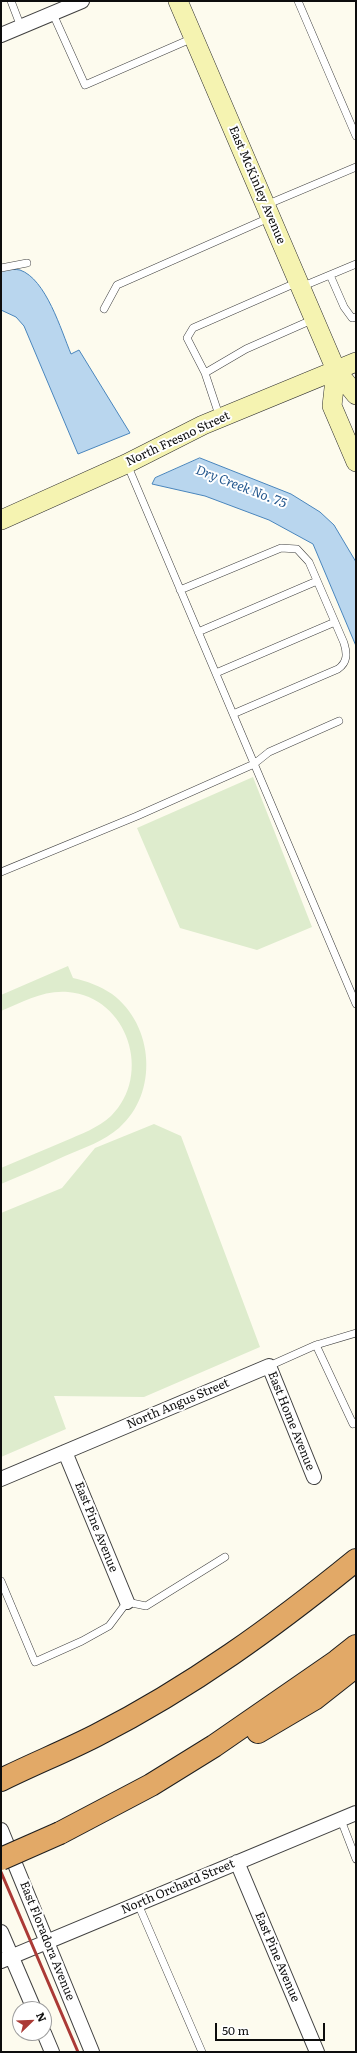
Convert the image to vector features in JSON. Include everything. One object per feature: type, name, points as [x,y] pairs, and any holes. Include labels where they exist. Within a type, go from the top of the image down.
[{"type":"highway","points":[[1,1780],[97,1735],[186,1684],[240,1650],[305,1602],[356,1560]]},
{"type":"highway","points":[[151,1785],[265,1712],[338,1661],[356,1646]]},
{"type":"highway","points":[[1,1858],[60,1833],[151,1785],[220,1753],[314,1699],[356,1666]]},
{"type":"highway","points":[[1,1774],[29,1766]]},
{"type":"main road","name":"East McKinley Avenue","points":[[178,1],[336,370],[356,395]]},
{"type":"main road","name":"North Fresno Street","points":[[1,520],[128,463],[220,418],[356,362]]},
{"type":"main road","name":"East McKinley Avenue","points":[[336,370],[332,406],[356,462]]},
{"type":"street","points":[[1,35],[53,14],[74,2]]},
{"type":"street","name":"North Angus Street","points":[[1,1479],[269,1366]]},
{"type":"street","name":"East Home Avenue","points":[[269,1366],[314,1477]]},
{"type":"street","name":"East Pine Avenue","points":[[65,1452],[127,1602]]},
{"type":"street","name":"North Orchard Street","points":[[6,1959],[356,1813]]},
{"type":"street","name":"East Floradora Avenue","points":[[1,1830],[92,2052]]},
{"type":"street","name":"East Pine Avenue","points":[[237,1862],[317,2052]]},
{"type":"street","points":[[1,1932],[6,1959],[30,2001]]},
{"type":"street","points":[[47,2041],[52,2052]]},
{"type":"lane","points":[[10,1],[21,27]]},
{"type":"lane","points":[[298,1],[356,136]]},
{"type":"lane","points":[[53,14],[85,85],[194,38]]},
{"type":"lane","points":[[104,308],[118,285],[356,167]]},
{"type":"lane","points":[[1,268],[27,263]]},
{"type":"lane","points":[[220,418],[205,372],[187,338],[193,328],[300,284],[330,275],[354,265],[355,273]]},
{"type":"lane","points":[[330,275],[344,307],[352,318],[356,317]]},
{"type":"lane","points":[[205,372],[246,349],[314,319]]},
{"type":"lane","points":[[128,463],[180,590],[356,1004]]},
{"type":"lane","points":[[180,590],[281,548],[297,549],[309,562],[335,622],[346,653],[343,666],[320,678],[233,714]]},
{"type":"lane","points":[[198,632],[317,581]]},
{"type":"lane","points":[[216,673],[335,622]]},
{"type":"lane","points":[[1,872],[137,816],[254,764],[269,752],[339,721]]},
{"type":"lane","name":"North Angus Street","points":[[269,1366],[316,1345],[356,1334]]},
{"type":"lane","points":[[316,1345],[352,1424],[356,1422]]},
{"type":"lane","points":[[1,1581],[35,1662],[82,1641],[109,1626],[127,1602],[146,1606],[225,1557]]},
{"type":"lane","points":[[341,1820],[356,1859]]},
{"type":"lane","points":[[138,1904],[202,2052]]},
{"type":"green space","points":[[253,777],[312,927],[257,950],[180,928],[137,828]]},
{"type":"green space","points":[[68,966],[73,978],[93,984],[112,994],[126,1007],[136,1023],[143,1041],[146,1060],[145,1078],[141,1097],[132,1113],[119,1128],[107,1137],[1,1184],[1,1168],[83,1133],[111,1116],[124,1099],[130,1080],[132,1060],[128,1040],[119,1023],[106,1008],[89,997],[68,992],[50,993],[33,997],[1,1011],[1,995]]},
{"type":"green space","points":[[154,1124],[181,1136],[260,1347],[144,1397],[54,1396],[66,1429],[1,1457],[1,1213],[62,1188],[95,1148]]},
{"type":"water","points":[[7,269],[20,270],[29,275],[38,284],[52,306],[71,354],[79,350],[130,433],[78,454],[24,326],[16,317],[1,310],[1,271]]},
{"type":"water","name":"Dry Creek No. 75","points":[[200,458],[291,494],[320,512],[334,525],[356,562],[356,646],[313,544],[269,520],[205,496],[152,484],[155,478]]},
{"type":"railway","points":[[1,1872],[78,2052]]}]
